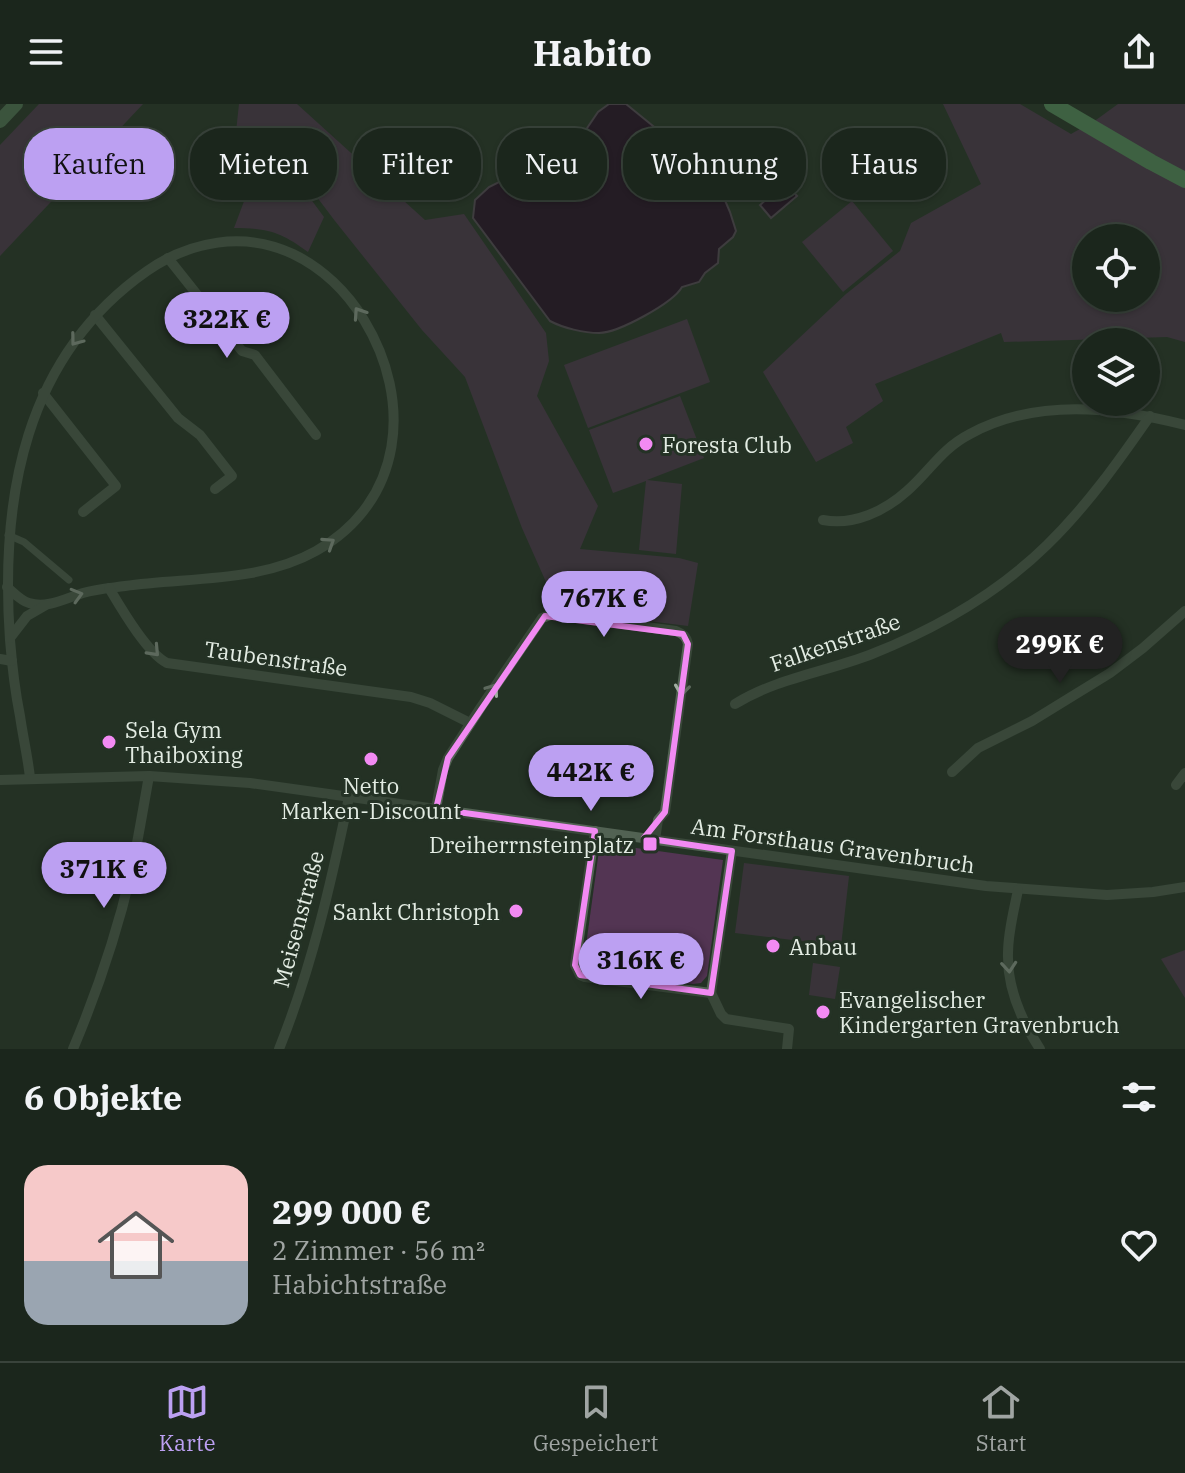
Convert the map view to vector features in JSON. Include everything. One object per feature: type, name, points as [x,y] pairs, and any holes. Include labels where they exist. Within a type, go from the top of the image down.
[{"type":"main road","points":[[0,121],[16,104]]},
{"type":"main road","points":[[1052,104],[1185,180]]},
{"type":"street","points":[[10,638],[27,616],[46,605],[82,593],[237,576],[277,567],[304,557],[340,535],[365,511],[380,485],[392,451],[394,415],[389,378],[380,350],[359,312],[330,279],[291,253],[258,243],[210,243],[168,258],[133,281],[95,315],[74,341],[43,393],[25,437],[13,486],[8,535],[7,587],[10,638],[12,661],[30,778]]},
{"type":"street","points":[[168,258],[242,351],[255,355],[316,435]]},
{"type":"street","points":[[95,315],[178,418],[200,435],[232,476],[215,489]]},
{"type":"street","points":[[43,393],[116,486],[83,512]]},
{"type":"street","points":[[823,520],[852,521],[890,503],[906,492],[940,455],[976,430],[1003,419],[1042,410],[1072,410]]},
{"type":"street","points":[[1150,416],[1185,425]]},
{"type":"street","name":"Falkenstraße","points":[[735,704],[772,685],[849,663],[899,643],[990,591],[1046,547],[1079,512],[1150,416]]},
{"type":"street","points":[[8,535],[24,542],[69,580]]},
{"type":"street","points":[[7,587],[27,603],[46,605]]},
{"type":"street","name":"Taubenstraße","points":[[109,588],[152,651],[167,663],[411,697],[470,723]]},
{"type":"street","points":[[952,772],[978,748],[1032,721],[1110,673],[1185,611]]},
{"type":"street","points":[[436,809],[448,758],[545,616],[676,631],[687,638],[688,644],[665,812],[658,820],[655,839]]},
{"type":"street","points":[[0,659],[12,661]]},
{"type":"street","points":[[1176,785],[1185,773]]},
{"type":"street","points":[[73,1049],[107,961],[122,909],[149,776]]},
{"type":"street","name":"Am Forsthaus Gravenbruch","points":[[0,780],[149,776],[250,783],[1018,890],[1107,895],[1185,887]]},
{"type":"street","name":"Meisenstraße","points":[[279,1049],[323,916],[349,797]]},
{"type":"street","points":[[595,831],[575,965],[577,970],[585,977],[711,993]]},
{"type":"street","points":[[732,851],[711,993],[726,1019],[787,1028],[787,1049]]},
{"type":"street","points":[[1018,890],[1008,951],[1008,972],[1018,1008],[1040,1049]]},
{"type":"highlighted area","points":[[545,616],[683,634],[688,644],[665,812],[644,838],[732,851],[711,993],[580,975],[575,965],[595,831],[436,809],[448,758]]},
{"type":"shaded area","points":[[39,104],[143,104],[120,128],[24,128],[24,200],[53,200],[0,256],[0,145]]},
{"type":"shaded area","points":[[239,104],[297,104],[323,128],[236,128]]},
{"type":"shaded area","points":[[609,104],[626,104],[655,128],[623,128],[623,200],[725,200],[736,231],[719,249],[718,263],[699,282],[682,287],[657,309],[631,323],[608,332],[593,333],[550,321],[473,218],[475,200],[481,200],[481,194],[497,183],[497,200],[607,200],[607,128],[587,128],[598,112]]},
{"type":"shaded area","points":[[943,104],[1020,104],[1071,134],[1118,104],[1185,104],[1185,342],[1160,337],[1160,328],[1072,328],[1072,340],[1004,342],[1001,333],[875,384],[883,401],[846,427],[853,443],[816,462],[763,372],[846,294],[900,251],[911,223],[981,184]]},
{"type":"shaded area","points":[[337,140],[353,155],[353,200],[403,200],[425,220],[464,214],[546,333],[549,361],[537,396],[598,506],[580,549],[679,558],[698,563],[688,626],[553,609],[546,582],[522,528],[465,377],[422,330],[319,200],[337,200]]},
{"type":"shaded area","points":[[244,200],[311,200],[324,217],[308,252],[273,232],[234,228]]},
{"type":"shaded area","points":[[766,200],[792,200],[771,218],[760,205]]},
{"type":"shaded area","points":[[852,201],[893,251],[843,292],[802,242]]},
{"type":"shaded area","points":[[687,319],[710,382],[588,428],[564,365]]},
{"type":"shaded area","name":"Foresta Club","points":[[680,396],[704,458],[647,480],[682,484],[676,554],[639,550],[646,481],[613,493],[589,430]]},
{"type":"shaded area","points":[[600,843],[723,860],[707,976],[701,983],[595,971],[587,967],[584,960]]},
{"type":"shaded area","points":[[744,863],[849,876],[841,946],[735,933]]},
{"type":"shaded area","points":[[1185,950],[1185,998],[1161,959]]},
{"type":"shaded area","points":[[813,963],[840,967],[835,999],[809,995]]},
{"type":"place","name":"Foresta Club","points":[[646,444]]},
{"type":"place","name":"Sela Gym Thaiboxing","points":[[109,742]]},
{"type":"place","name":"Netto Marken-Discount","points":[[371,759]]},
{"type":"place","name":"Dreiherrnsteinplatz","points":[[650,844]]},
{"type":"place","name":"Sankt Christoph","points":[[516,911]]},
{"type":"place","name":"Anbau","points":[[773,946]]},
{"type":"place","name":"Evangelischer Kindergarten Gravenbruch","points":[[823,1012]]}]
